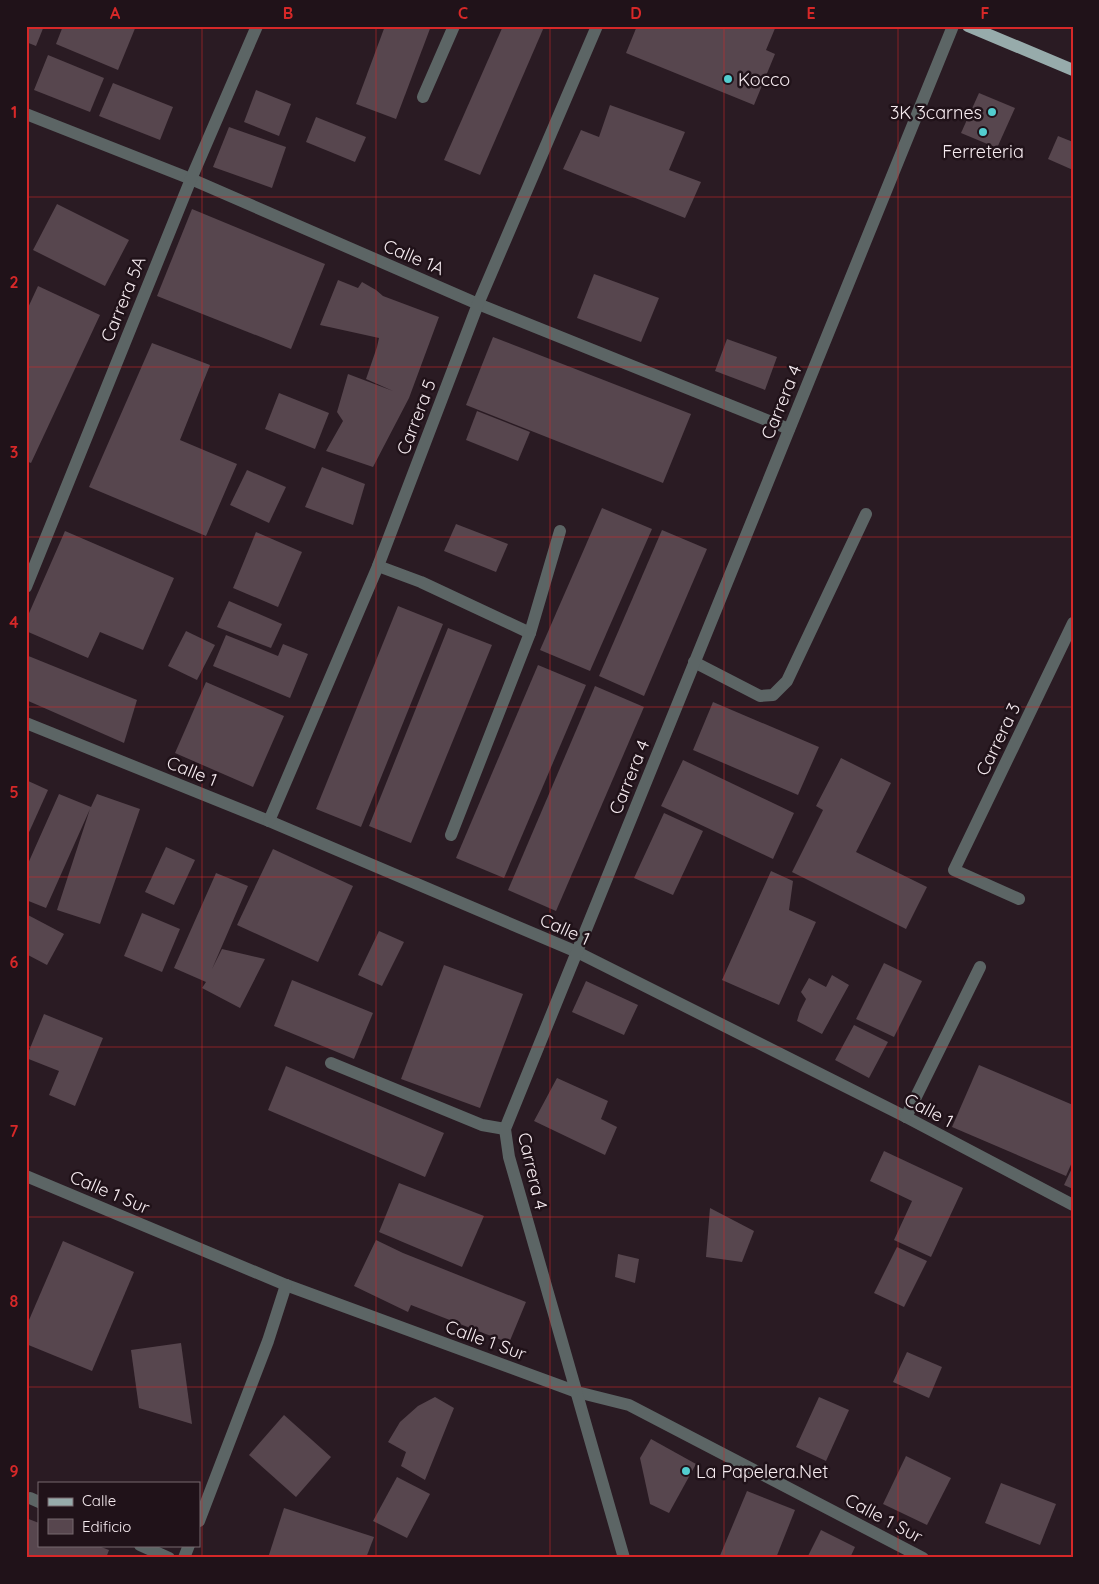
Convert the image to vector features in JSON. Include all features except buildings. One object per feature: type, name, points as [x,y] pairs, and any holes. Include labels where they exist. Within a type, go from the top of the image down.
[{"type":"main road","points":[[968,26],[1073,70]]},
{"type":"street","name":"Carrera 5A","points":[[26,587],[191,179],[257,26]]},
{"type":"street","points":[[423,97],[454,26]]},
{"type":"street","name":"Carrera 5","points":[[269,821],[378,566],[478,304],[597,26]]},
{"type":"street","name":"Carrera 4","points":[[624,1558],[509,1157],[505,1129],[953,26]]},
{"type":"street","name":"Calle 1A","points":[[26,114],[191,179],[478,304],[789,429]]},
{"type":"street","points":[[694,662],[760,696],[773,695],[787,681],[866,514]]},
{"type":"street","points":[[451,834],[530,633],[560,532]]},
{"type":"street","points":[[378,566],[421,582],[530,633]]},
{"type":"street","name":"Carrera 3","points":[[1019,899],[954,870],[1073,623]]},
{"type":"street","name":"Calle 1","points":[[26,723],[269,821],[577,952],[906,1117],[1073,1205]]},
{"type":"street","points":[[906,1117],[980,967]]},
{"type":"street","points":[[331,1062],[482,1126],[505,1129]]},
{"type":"street","name":"Calle 1 Sur","points":[[26,1176],[286,1285],[577,1392],[629,1404],[923,1558]]},
{"type":"street","points":[[200,1517],[268,1341],[286,1285]]},
{"type":"street","points":[[142,1546],[169,1558]]},
{"type":"street","points":[[184,1558],[189,1546]]},
{"type":"place","name":"Kocco","points":[[728,79]]},
{"type":"place","name":"3K 3carnes","points":[[992,112]]},
{"type":"place","name":"Ferreteria","points":[[983,132]]},
{"type":"place","name":"La Papelera.Net","points":[[686,1471]]}]
